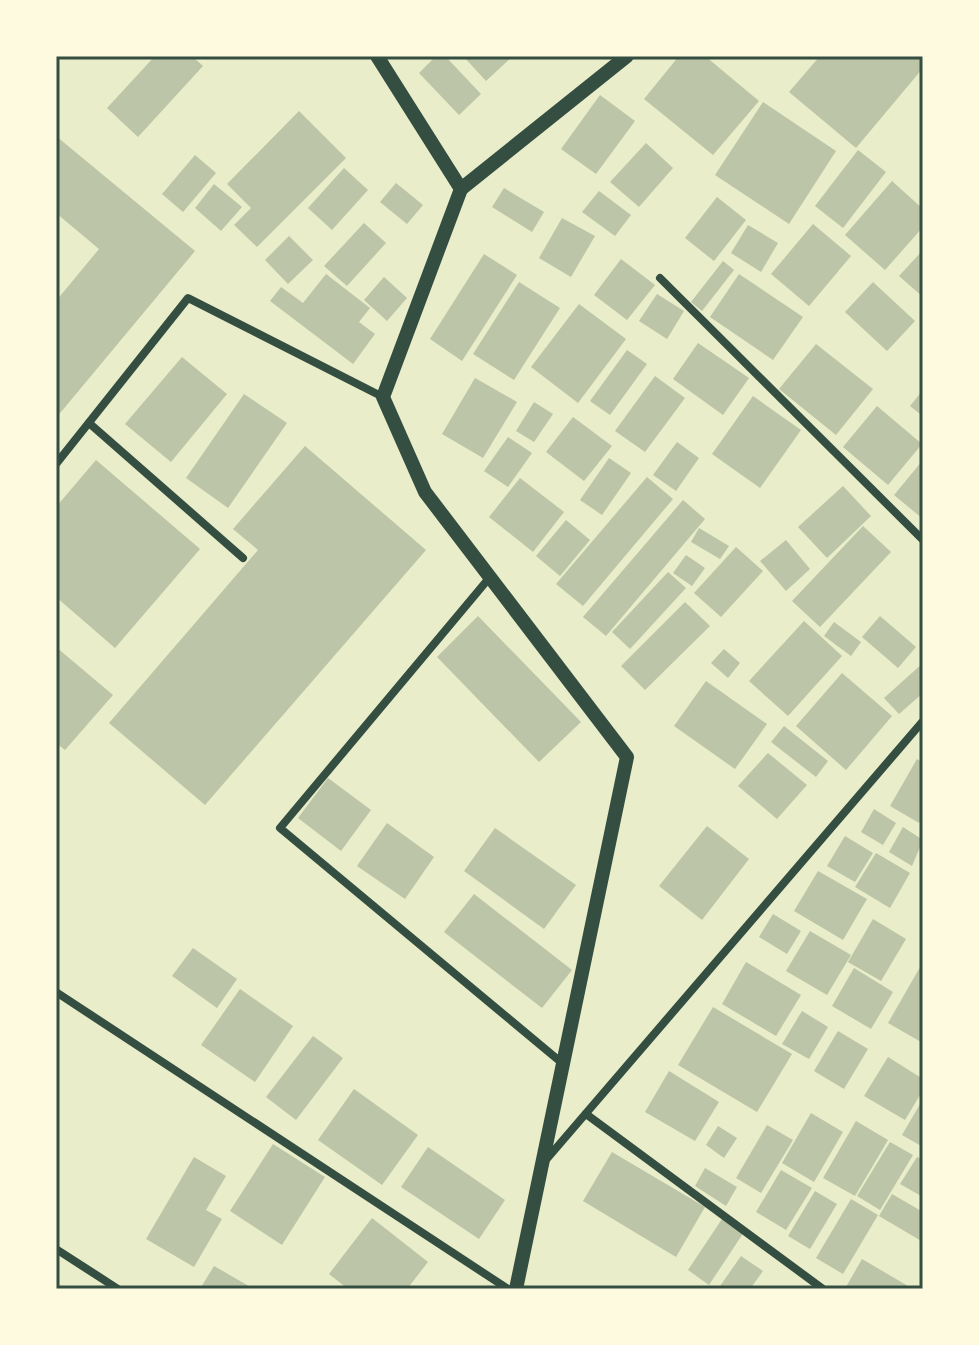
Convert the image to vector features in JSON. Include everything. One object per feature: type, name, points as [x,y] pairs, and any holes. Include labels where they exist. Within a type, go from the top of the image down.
[{"type":"street","points":[[377,56],[461,189]]},
{"type":"street","points":[[383,397],[461,189],[627,56]]},
{"type":"street","points":[[660,278],[923,540]]},
{"type":"street","points":[[56,464],[188,298],[383,397],[425,492],[627,757],[516,1289]]},
{"type":"street","points":[[89,423],[243,558]]},
{"type":"street","points":[[490,577],[280,828],[562,1063]]},
{"type":"street","points":[[539,1168],[923,721]]},
{"type":"street","points":[[56,992],[508,1289]]},
{"type":"street","points":[[586,1114],[823,1289]]},
{"type":"street","points":[[56,1249],[118,1289]]},
{"type":"building","points":[[155,56],[192,56],[203,66],[138,137],[107,108]]},
{"type":"building","points":[[436,56],[445,56],[481,94],[459,115],[419,73]]},
{"type":"building","points":[[463,56],[513,56],[486,81]]},
{"type":"building","points":[[679,56],[705,56],[759,101],[713,155],[644,99]]},
{"type":"building","points":[[820,56],[923,56],[923,68],[856,148],[789,92]]},
{"type":"building","points":[[600,95],[635,121],[596,174],[561,149]]},
{"type":"building","points":[[763,102],[836,151],[789,224],[715,175]]},
{"type":"building","points":[[299,111],[346,158],[257,247],[234,225],[251,208],[227,184]]},
{"type":"building","points":[[56,136],[195,251],[56,418],[56,301],[99,249],[56,213]]},
{"type":"building","points":[[646,143],[673,168],[639,207],[610,182]]},
{"type":"building","points":[[858,150],[886,172],[843,228],[815,206]]},
{"type":"building","points":[[195,155],[216,173],[183,212],[162,194]]},
{"type":"building","points":[[344,168],[368,190],[332,230],[308,208]]},
{"type":"building","points":[[892,181],[923,209],[923,227],[885,270],[845,235]]},
{"type":"building","points":[[396,183],[423,205],[407,224],[380,202]]},
{"type":"building","points":[[214,184],[242,207],[221,231],[195,208]]},
{"type":"building","points":[[504,188],[544,212],[532,232],[492,207]]},
{"type":"building","points":[[599,191],[631,215],[615,236],[582,212]]},
{"type":"building","points":[[717,197],[746,220],[714,261],[685,238]]},
{"type":"building","points":[[562,218],[595,236],[571,277],[539,258]]},
{"type":"building","points":[[364,223],[386,243],[347,286],[324,266]]},
{"type":"building","points":[[813,224],[851,256],[809,306],[771,274]]},
{"type":"building","points":[[748,225],[778,243],[761,272],[731,253]]},
{"type":"building","points":[[289,236],[313,260],[288,284],[265,260]]},
{"type":"building","points":[[923,250],[923,297],[899,276]]},
{"type":"building","points":[[484,254],[517,275],[462,361],[430,339]]},
{"type":"building","points":[[621,259],[655,285],[627,320],[594,295]]},
{"type":"building","points":[[723,261],[734,270],[702,311],[691,302]]},
{"type":"building","points":[[326,274],[370,308],[359,322],[375,334],[353,364],[270,301],[281,287],[303,303]]},
{"type":"building","points":[[739,274],[803,317],[773,360],[710,317]]},
{"type":"building","points":[[384,277],[407,298],[387,321],[364,300]]},
{"type":"building","points":[[519,282],[560,308],[514,380],[473,354]]},
{"type":"building","points":[[873,282],[915,321],[887,351],[845,312]]},
{"type":"building","points":[[657,294],[684,311],[667,339],[639,321]]},
{"type":"building","points":[[579,304],[626,339],[578,403],[531,367]]},
{"type":"building","points":[[698,343],[749,378],[723,415],[673,379]]},
{"type":"building","points":[[816,344],[873,389],[836,435],[779,389]]},
{"type":"building","points":[[627,350],[647,364],[610,415],[590,401]]},
{"type":"building","points":[[182,357],[227,394],[171,462],[125,424]]},
{"type":"building","points":[[655,376],[685,398],[645,452],[615,431]]},
{"type":"building","points":[[475,378],[517,402],[483,458],[442,434]]},
{"type":"building","points":[[923,390],[923,410],[920,414],[910,406]]},
{"type":"building","points":[[244,394],[287,423],[228,508],[186,478]]},
{"type":"building","points":[[753,396],[801,430],[760,488],[712,454]]},
{"type":"building","points":[[534,402],[553,414],[534,442],[516,431]]},
{"type":"building","points":[[877,406],[922,444],[888,485],[843,447]]},
{"type":"building","points":[[573,417],[612,446],[584,481],[546,452]]},
{"type":"building","points":[[508,437],[532,453],[508,487],[484,471]]},
{"type":"building","points":[[677,442],[699,458],[676,491],[653,475]]},
{"type":"building","points":[[305,446],[426,550],[205,805],[109,723],[258,550],[233,529]]},
{"type":"building","points":[[609,458],[631,473],[602,515],[580,500]]},
{"type":"building","points":[[96,460],[200,549],[115,648],[56,597],[56,507]]},
{"type":"building","points":[[923,460],[923,519],[894,495]]},
{"type":"building","points":[[647,477],[673,499],[583,606],[556,584]]},
{"type":"building","points":[[520,478],[564,512],[533,552],[489,517]]},
{"type":"building","points":[[843,486],[871,516],[827,558],[798,527]]},
{"type":"building","points":[[683,500],[705,519],[606,636],[583,617]]},
{"type":"building","points":[[566,520],[590,540],[560,576],[536,556]]},
{"type":"building","points":[[863,526],[891,552],[820,627],[792,601]]},
{"type":"building","points":[[699,528],[729,546],[720,559],[691,542]]},
{"type":"building","points":[[786,540],[810,569],[786,591],[760,561]]},
{"type":"building","points":[[736,547],[763,571],[721,617],[694,593]]},
{"type":"building","points":[[686,555],[705,568],[692,586],[673,573]]},
{"type":"building","points":[[668,572],[686,588],[630,649],[612,632]]},
{"type":"building","points":[[685,602],[710,626],[645,690],[621,666]]},
{"type":"building","points":[[478,616],[581,722],[539,762],[437,657]]},
{"type":"building","points":[[880,616],[916,647],[898,668],[862,637]]},
{"type":"building","points":[[804,621],[842,656],[788,716],[749,681]]},
{"type":"building","points":[[834,622],[861,642],[851,656],[824,636]]},
{"type":"building","points":[[56,647],[113,695],[65,750],[56,743]]},
{"type":"building","points":[[724,649],[740,663],[728,678],[711,663]]},
{"type":"building","points":[[923,663],[923,693],[899,714],[884,698]]},
{"type":"building","points":[[842,673],[892,716],[846,770],[796,726]]},
{"type":"building","points":[[706,681],[767,724],[735,769],[674,726]]},
{"type":"building","points":[[784,726],[828,761],[816,777],[771,742]]},
{"type":"building","points":[[768,753],[807,785],[777,819],[738,786]]},
{"type":"building","points":[[917,759],[923,763],[923,816],[919,823],[890,806]]},
{"type":"building","points":[[328,778],[371,810],[341,851],[298,818]]},
{"type":"building","points":[[874,809],[896,823],[883,845],[861,832]]},
{"type":"building","points":[[387,823],[434,857],[405,899],[357,866]]},
{"type":"building","points":[[707,826],[749,859],[702,920],[659,886]]},
{"type":"building","points":[[903,827],[923,840],[912,866],[889,852]]},
{"type":"building","points":[[495,828],[576,885],[544,929],[464,871]]},
{"type":"building","points":[[845,836],[873,853],[855,882],[827,866]]},
{"type":"building","points":[[876,853],[910,873],[890,908],[855,887]]},
{"type":"building","points":[[818,871],[867,899],[843,940],[794,911]]},
{"type":"building","points":[[474,894],[572,970],[542,1008],[444,932]]},
{"type":"building","points":[[773,914],[801,931],[787,954],[759,937]]},
{"type":"building","points":[[873,919],[906,939],[881,981],[848,962]]},
{"type":"building","points":[[810,931],[851,955],[827,995],[786,971]]},
{"type":"building","points":[[193,948],[237,979],[217,1008],[172,976]]},
{"type":"building","points":[[746,962],[801,995],[776,1036],[722,1004]]},
{"type":"building","points":[[923,962],[923,1038],[921,1042],[888,1023]]},
{"type":"building","points":[[854,968],[893,992],[871,1029],[832,1006]]},
{"type":"building","points":[[240,989],[293,1026],[255,1082],[201,1045]]},
{"type":"building","points":[[713,1007],[792,1054],[757,1112],[678,1065]]},
{"type":"building","points":[[802,1011],[828,1027],[809,1059],[782,1044]]},
{"type":"building","points":[[838,1031],[868,1049],[844,1089],[814,1071]]},
{"type":"building","points":[[313,1036],[343,1058],[296,1120],[266,1097]]},
{"type":"building","points":[[888,1057],[923,1079],[923,1090],[905,1120],[864,1096]]},
{"type":"building","points":[[669,1071],[719,1102],[695,1141],[645,1112]]},
{"type":"building","points":[[354,1089],[418,1135],[382,1185],[318,1140]]},
{"type":"building","points":[[923,1099],[923,1147],[902,1135]]},
{"type":"building","points":[[811,1113],[843,1132],[814,1182],[782,1163]]},
{"type":"building","points":[[856,1121],[888,1140],[855,1196],[823,1178]]},
{"type":"building","points":[[767,1125],[793,1140],[761,1193],[736,1178]]},
{"type":"building","points":[[718,1126],[737,1138],[724,1158],[706,1145]]},
{"type":"building","points":[[890,1142],[913,1155],[880,1210],[857,1196]]},
{"type":"building","points":[[273,1144],[325,1177],[282,1245],[230,1211]]},
{"type":"building","points":[[428,1147],[505,1200],[479,1239],[401,1187]]},
{"type":"building","points":[[612,1152],[705,1207],[676,1257],[583,1201]]},
{"type":"building","points":[[194,1157],[226,1176],[206,1210],[222,1219],[194,1267],[146,1239]]},
{"type":"building","points":[[917,1157],[923,1160],[923,1197],[900,1184]]},
{"type":"building","points":[[705,1168],[737,1187],[726,1206],[695,1186]]},
{"type":"building","points":[[781,1170],[812,1188],[786,1230],[756,1212]]},
{"type":"building","points":[[815,1191],[837,1204],[810,1249],[788,1236]]},
{"type":"building","points":[[892,1194],[923,1212],[923,1242],[879,1216]]},
{"type":"building","points":[[851,1199],[878,1215],[843,1274],[816,1258]]},
{"type":"building","points":[[372,1218],[428,1262],[407,1289],[348,1289],[329,1274]]},
{"type":"building","points":[[722,1219],[744,1232],[709,1285],[688,1270]]},
{"type":"building","points":[[741,1256],[763,1271],[750,1289],[718,1289]]},
{"type":"building","points":[[862,1259],[913,1289],[846,1287]]},
{"type":"building","points":[[214,1266],[254,1289],[200,1289]]}]
